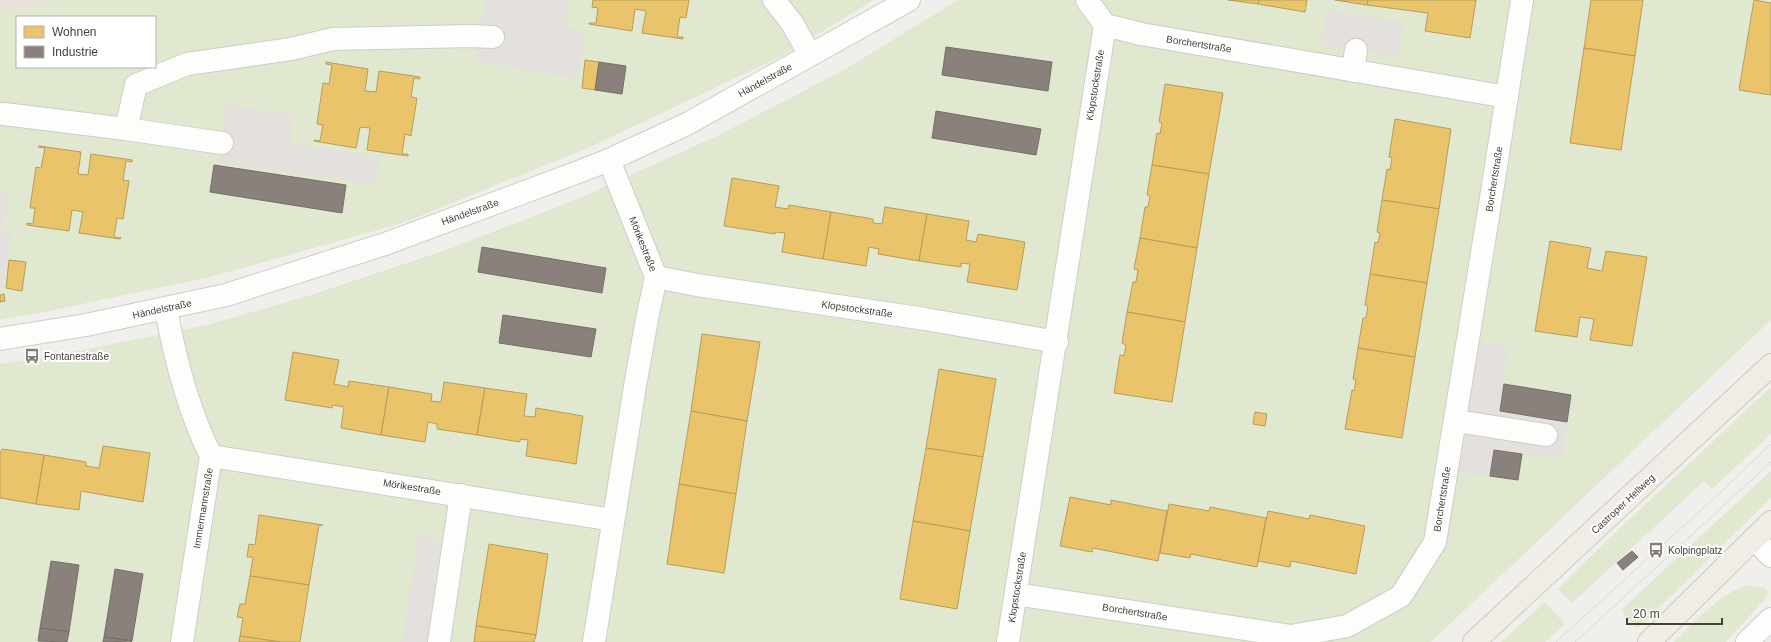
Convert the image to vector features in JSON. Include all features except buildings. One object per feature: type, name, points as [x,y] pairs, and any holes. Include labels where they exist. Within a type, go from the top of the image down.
[{"type":"main road","name":"Castroper Hellweg","points":[[1474,642],[1771,366]]},
{"type":"main road","points":[[1650,642],[1771,522]]},
{"type":"street","points":[[774,0],[792,23],[810,55]]},
{"type":"street","name":"Händelstraße","points":[[0,339],[86,325],[226,295],[385,244],[609,160],[685,124],[909,0]]},
{"type":"street","points":[[1087,0],[1105,25]]},
{"type":"street","name":"Borchertstraße","points":[[1016,594],[1291,636],[1347,626],[1401,596],[1435,542],[1456,421],[1522,0]]},
{"type":"street","name":"Borchertstraße","points":[[1105,25],[1141,34],[1354,60],[1507,96]]},
{"type":"street","name":"Klopstockstraße","points":[[1008,642],[1057,342],[1105,25]]},
{"type":"street","points":[[126,129],[136,85],[187,64],[291,50],[333,39],[470,36],[493,37]]},
{"type":"street","points":[[4,114],[126,129],[222,143]]},
{"type":"street","name":"Mörikestraße","points":[[594,642],[640,357],[656,278],[609,160]]},
{"type":"street","name":"Klopstockstraße","points":[[656,278],[925,319],[1057,342]]},
{"type":"street","name":"Immermannstraße","points":[[166,309],[173,345],[199,431],[211,456],[182,642]]},
{"type":"street","points":[[1456,421],[1546,435]]},
{"type":"street","name":"Mörikestraße","points":[[211,456],[613,520]]},
{"type":"street","points":[[438,642],[461,495]]},
{"type":"street","points":[[1754,540],[1771,556]]},
{"type":"street","points":[[1747,642],[1771,618]]},
{"type":"shaded area","points":[[0,0],[57,0],[0,14]]},
{"type":"shaded area","points":[[485,0],[569,0],[564,27],[585,31],[578,79],[475,61]]},
{"type":"shaded area","points":[[1326,10],[1404,22],[1399,56],[1321,44]]},
{"type":"shaded area","points":[[226,105],[293,114],[290,144],[380,156],[376,184],[219,163]]},
{"type":"shaded area","points":[[0,194],[8,195],[3,230],[11,231],[3,289],[0,288]]},
{"type":"shaded area","points":[[1477,342],[1508,346],[1499,412],[1567,422],[1562,458],[1494,449],[1490,477],[1459,472]]},
{"type":"shaded area","points":[[419,536],[442,540],[426,642],[402,642]]},
{"type":"green space","points":[[57,0],[874,0],[780,57],[588,148],[403,223],[210,277],[0,320],[0,14]]},
{"type":"green space","points":[[958,0],[1771,0],[1771,320],[1431,642],[0,642],[0,364],[63,354],[207,325],[311,295],[446,250],[580,198],[719,135],[842,71]]},
{"type":"green space","points":[[1771,387],[1771,434],[1712,489],[1704,481],[1582,594],[1571,602],[1558,589],[1597,550]]},
{"type":"green space","points":[[1771,471],[1771,498],[1637,629],[1621,610]]},
{"type":"green space","points":[[1746,585],[1765,588],[1768,592],[1766,598],[1726,642],[1674,642],[1699,617],[1716,603],[1735,590]]},
{"type":"green space","points":[[1545,602],[1565,624],[1545,642],[1501,642]]},
{"type":"tram line","points":[[1556,642],[1723,490],[1771,444]]},
{"type":"tram line","points":[[1575,642],[1771,462]]},
{"type":"place","name":"Fontanestraße","points":[[32,356]]},
{"type":"place","name":"Kolpingplatz","points":[[1656,550]]}]
